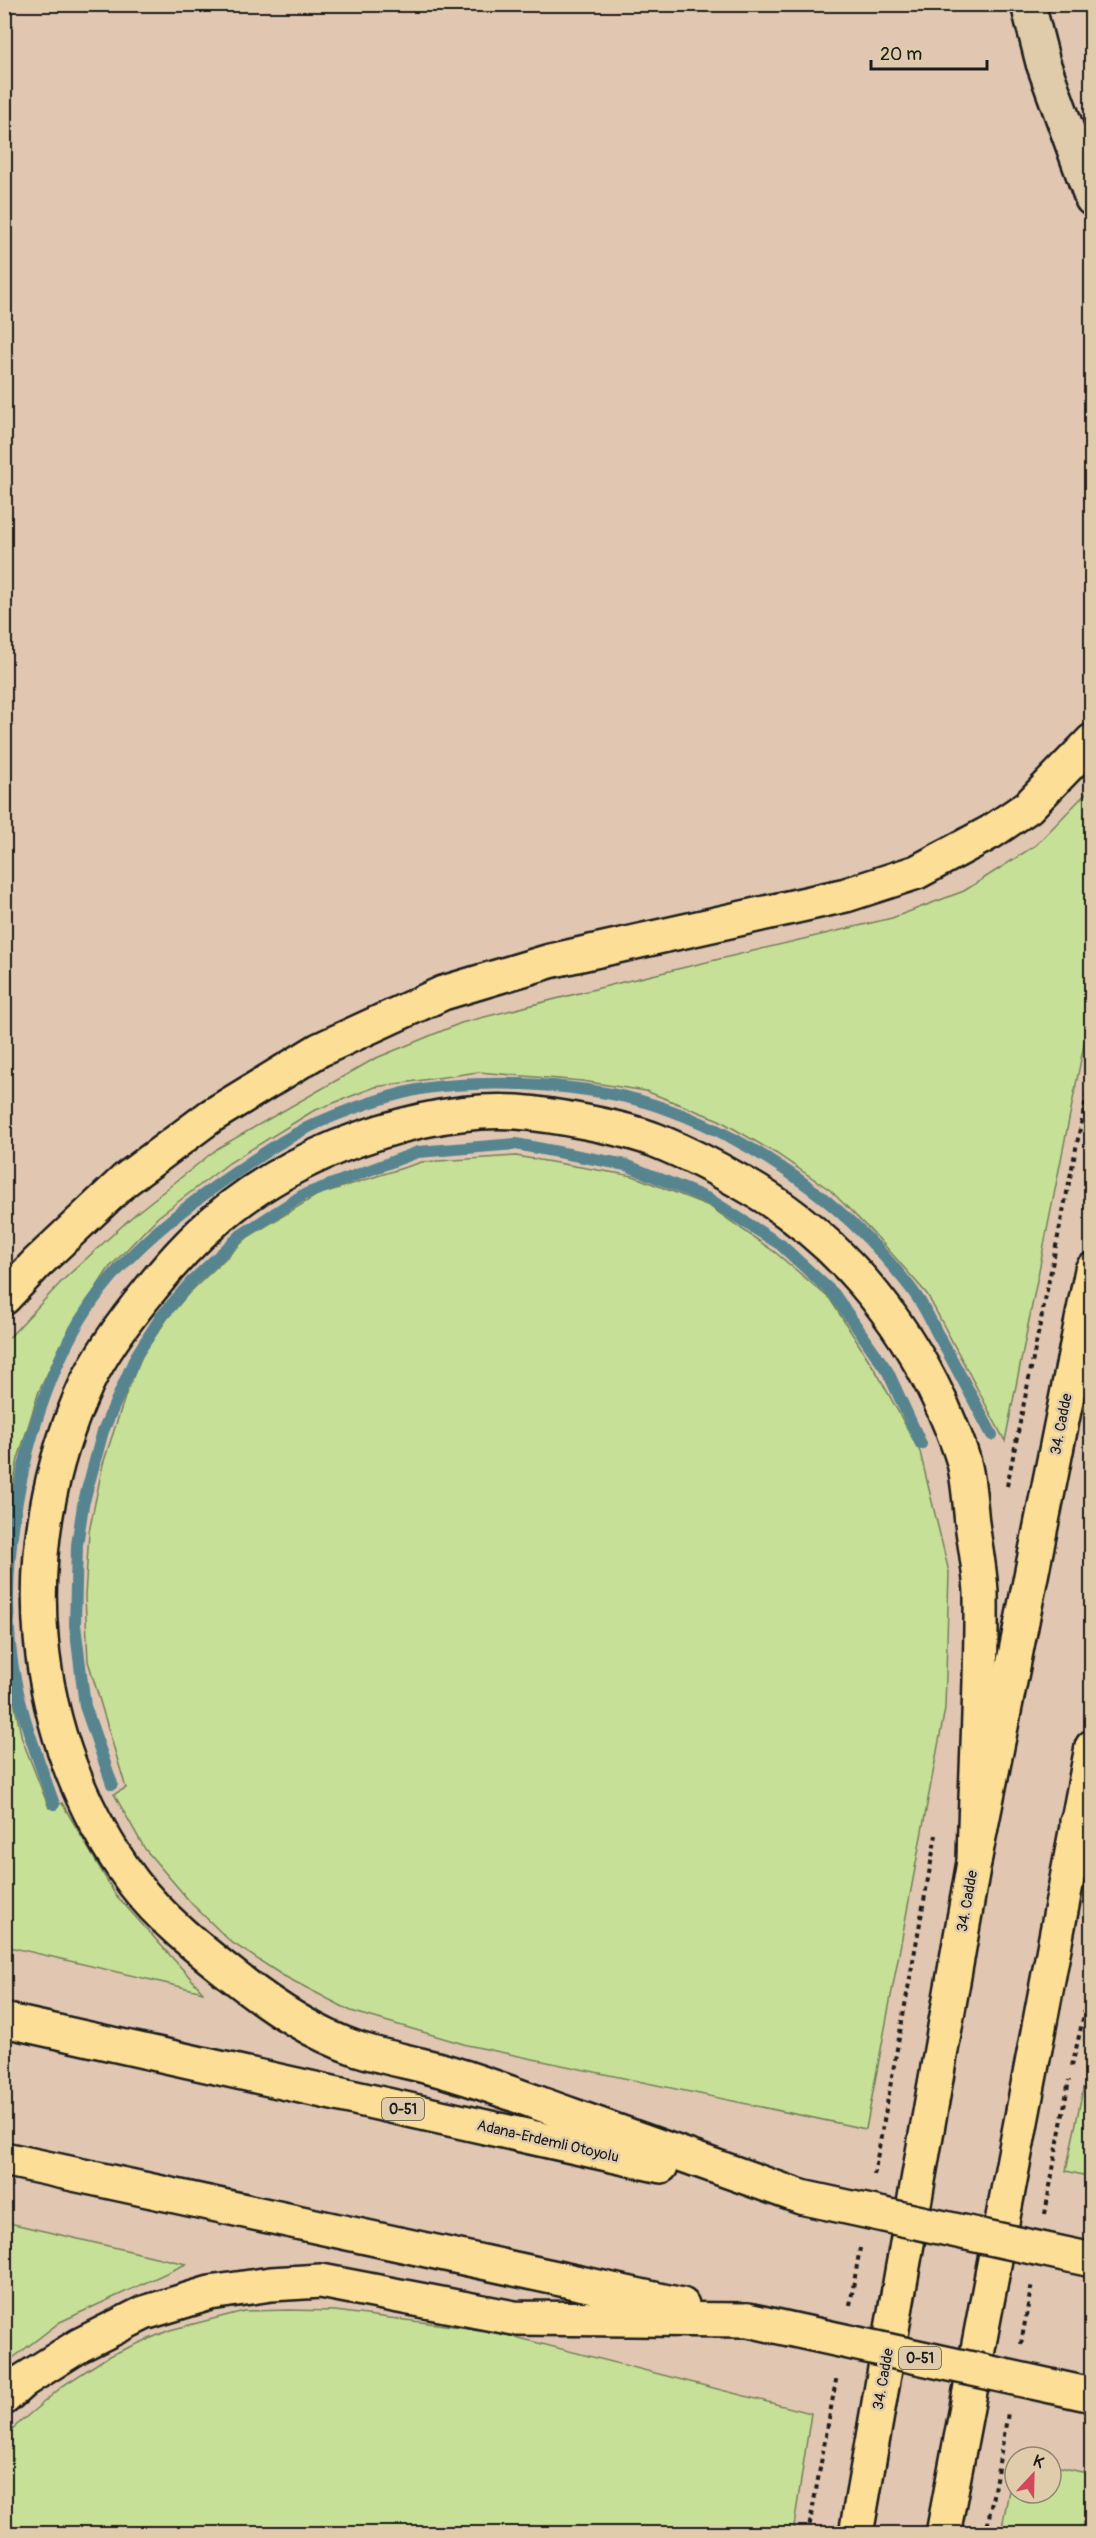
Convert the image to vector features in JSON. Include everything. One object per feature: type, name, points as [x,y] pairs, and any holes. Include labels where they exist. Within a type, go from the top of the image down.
[{"type":"main road","points":[[4,1298],[37,1263],[125,1180],[211,1116],[319,1050],[443,993],[549,961],[835,897],[917,872],[991,832],[1028,807],[1092,741]]},
{"type":"main road","points":[[801,2197],[454,2073],[355,2048],[291,2018],[236,1978],[168,1920],[135,1885],[109,1843],[72,1774],[51,1706],[41,1646],[39,1573],[46,1503],[64,1440],[88,1382],[120,1328],[159,1277],[194,1239],[233,1204],[292,1166],[363,1137],[426,1120],[470,1113],[515,1112],[579,1122],[648,1137],[719,1169],[785,1209],[849,1264],[886,1309],[927,1372],[949,1420],[965,1465],[981,1587],[974,1862]]},
{"type":"main road","name":"34. Cadde","points":[[856,2534],[974,1862],[1092,1270]]},
{"type":"main road","points":[[943,2534],[1092,1747]]},
{"type":"main road","points":[[1077,1821],[1092,1791]]},
{"type":"main road","name":"Adana-Erdemli Otoyolu","points":[[4,2020],[1092,2260]]},
{"type":"main road","name":"O-51","points":[[4,2159],[1092,2396]]},
{"type":"main road","points":[[4,2398],[23,2381],[80,2345],[144,2313],[210,2293],[271,2284],[321,2281],[514,2318],[748,2320]]},
{"type":"street","points":[[1028,4],[1043,63],[1092,199]]},
{"type":"path","points":[[965,1465],[1005,1493],[1092,1070]]},
{"type":"path","points":[[872,2184],[936,1834]]},
{"type":"path","points":[[849,2313],[861,2243]]},
{"type":"path","points":[[808,2534],[838,2371]]},
{"type":"green space","points":[[1091,788],[1091,1009],[1005,1441],[927,1294],[879,1239],[830,1190],[777,1154],[719,1120],[646,1091],[582,1081],[478,1072],[375,1087],[313,1111],[229,1163],[158,1217],[109,1268],[69,1329],[39,1391],[18,1459],[5,1529],[5,1342],[63,1280],[134,1215],[218,1148],[374,1059],[461,1023],[892,918],[964,891],[1036,845]]},
{"type":"green space","points":[[516,1156],[633,1176],[709,1206],[776,1253],[830,1299],[877,1373],[920,1452],[949,1572],[945,1709],[866,2129],[467,2045],[351,2011],[282,1975],[231,1942],[192,1904],[145,1849],[114,1794],[126,1788],[88,1661],[85,1596],[89,1532],[103,1464],[127,1391],[143,1354],[167,1319],[188,1294],[248,1237],[317,1195],[422,1162]]},
{"type":"green space","points":[[4,1655],[22,1739],[49,1808],[62,1803],[115,1894],[203,1992],[5,1946]]},
{"type":"green space","points":[[1091,2051],[1091,2177],[1066,2171]]},
{"type":"green space","points":[[5,2222],[186,2264],[60,2322],[5,2364]]},
{"type":"green space","points":[[244,2311],[335,2311],[491,2331],[811,2413],[793,2533],[5,2533],[5,2435],[64,2385],[109,2356],[170,2330]]},
{"type":"green space","points":[[1063,2468],[1091,2474],[1091,2533],[1001,2533],[1006,2505],[1063,2505]]},
{"type":"waterway","points":[[54,1804],[16,1686],[10,1645],[8,1607],[9,1568],[19,1489],[28,1450],[53,1375],[83,1315],[117,1271],[156,1232],[200,1197],[265,1152],[305,1129],[336,1115],[386,1098],[429,1088],[483,1084],[538,1085],[567,1087],[638,1100],[670,1110],[734,1139],[766,1157],[824,1199],[875,1246],[923,1306],[992,1435]]},
{"type":"waterway","points":[[112,1784],[85,1706],[75,1625],[77,1545],[83,1505],[103,1431],[136,1356],[161,1317],[192,1281],[241,1235],[303,1195],[418,1152],[516,1144],[626,1165],[709,1199],[781,1245],[834,1294],[888,1372],[921,1444]]}]
